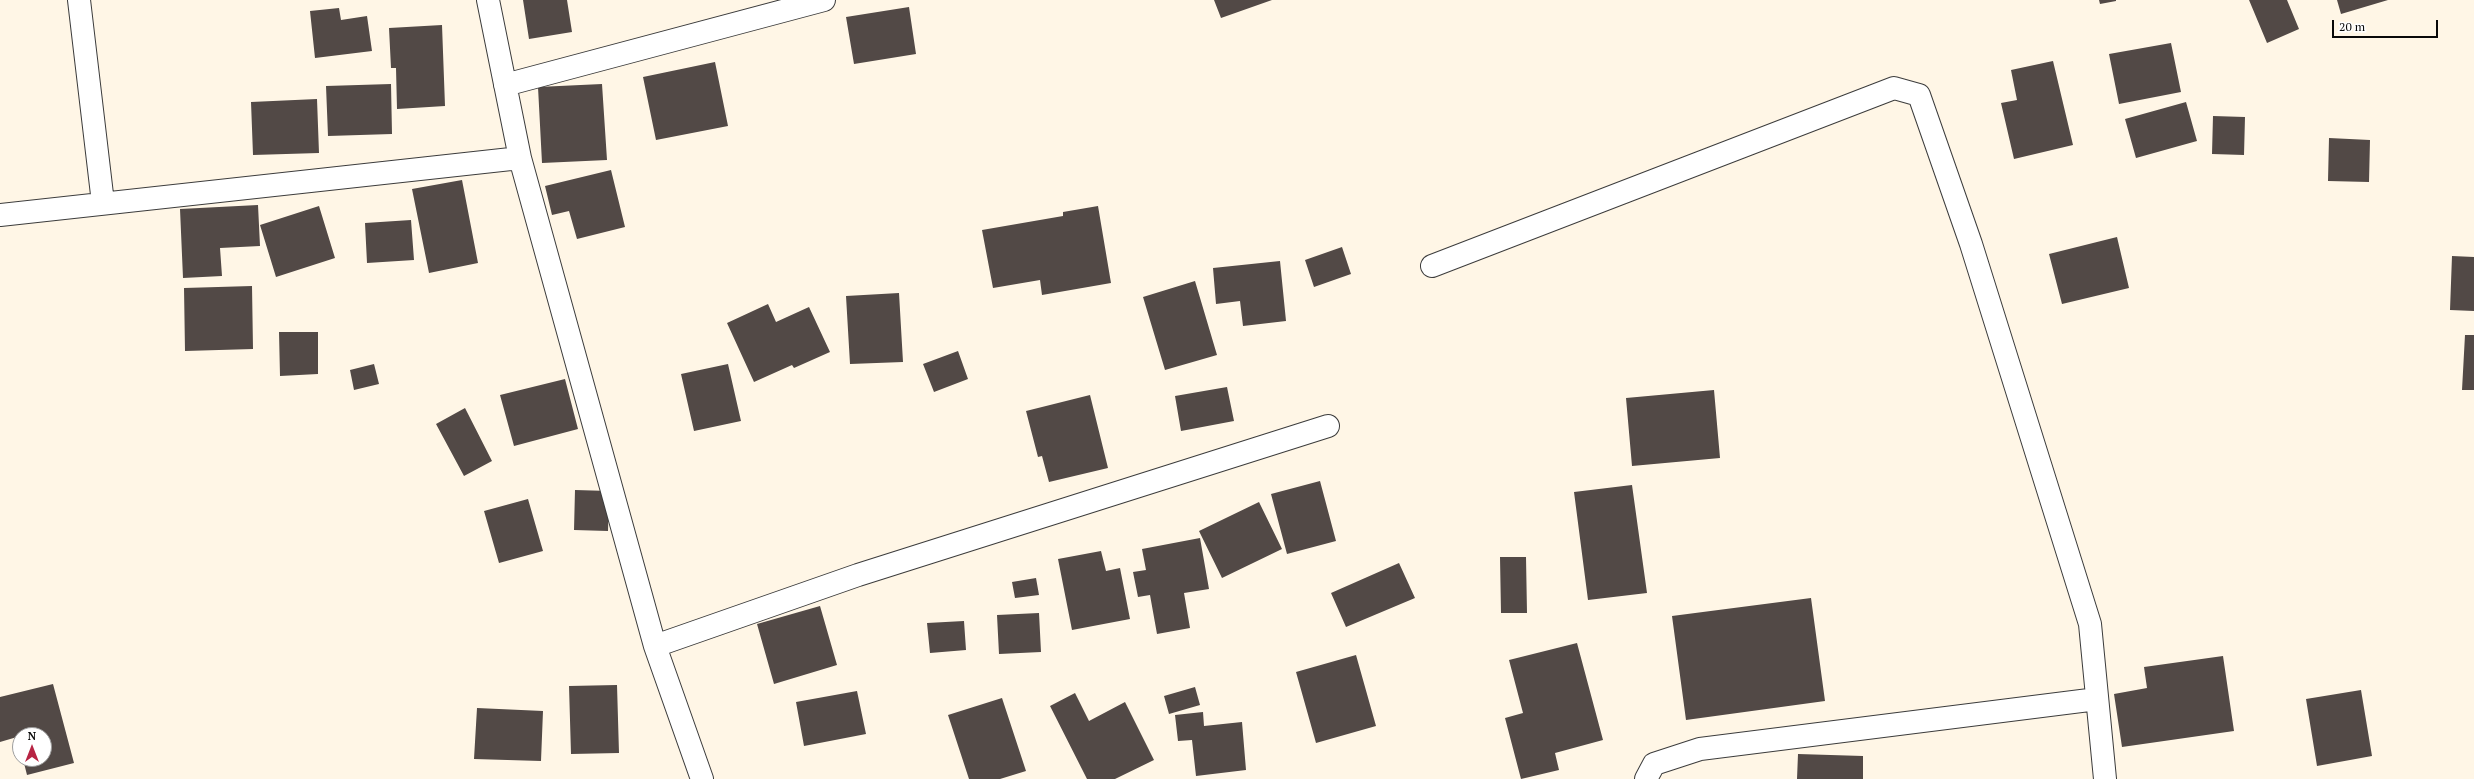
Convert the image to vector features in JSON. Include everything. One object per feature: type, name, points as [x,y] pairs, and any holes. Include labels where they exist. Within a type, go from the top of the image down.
[{"type":"street","points":[[79,0],[103,203]]},
{"type":"street","points":[[488,0],[520,158],[656,646],[702,779]]},
{"type":"street","points":[[505,85],[824,0]]},
{"type":"street","points":[[1432,266],[1894,88],[1919,94],[1972,244],[2090,624],[2105,779]]},
{"type":"street","points":[[0,215],[520,158]]},
{"type":"street","points":[[656,646],[858,575],[1328,426]]},
{"type":"street","points":[[1646,779],[1654,764],[1700,749],[2097,699]]},
{"type":"building","points":[[523,0],[567,0],[572,32],[529,39]]},
{"type":"building","points":[[1214,0],[1272,0],[1221,18]]},
{"type":"building","points":[[2099,0],[2116,0],[2116,1],[2100,4]]},
{"type":"building","points":[[2249,0],[2287,0],[2299,29],[2267,43]]},
{"type":"building","points":[[2337,0],[2388,0],[2341,14]]},
{"type":"building","points":[[909,7],[916,54],[854,64],[846,17]]},
{"type":"building","points":[[339,8],[341,20],[367,16],[372,51],[315,58],[310,11]]},
{"type":"building","points":[[442,25],[445,106],[397,109],[396,68],[391,68],[389,28]]},
{"type":"building","points":[[2171,43],[2181,92],[2119,104],[2109,54]]},
{"type":"building","points":[[2053,61],[2073,145],[2014,159],[2001,103],[2017,100],[2011,70]]},
{"type":"building","points":[[715,62],[728,126],[656,140],[643,77]]},
{"type":"building","points":[[391,84],[392,134],[328,136],[326,86]]},
{"type":"building","points":[[602,84],[607,160],[542,163],[538,87]]},
{"type":"building","points":[[317,99],[319,153],[253,155],[251,102]]},
{"type":"building","points":[[2186,102],[2197,141],[2136,158],[2125,119]]},
{"type":"building","points":[[2213,116],[2245,117],[2244,155],[2212,154]]},
{"type":"building","points":[[2329,138],[2370,140],[2369,182],[2328,181]]},
{"type":"building","points":[[611,170],[625,227],[577,239],[569,211],[552,215],[545,186]]},
{"type":"building","points":[[462,180],[478,263],[429,273],[412,189]]},
{"type":"building","points":[[258,205],[260,246],[220,248],[222,276],[183,278],[180,209]]},
{"type":"building","points":[[319,206],[335,258],[276,277],[260,225]]},
{"type":"building","points":[[1098,206],[1111,283],[1042,295],[1040,280],[993,288],[982,230],[1063,216],[1063,212]]},
{"type":"building","points":[[411,220],[414,260],[367,263],[365,223]]},
{"type":"building","points":[[2117,237],[2129,288],[2062,304],[2049,254]]},
{"type":"building","points":[[1342,247],[1351,274],[1314,287],[1305,260]]},
{"type":"building","points":[[2452,256],[2474,257],[2474,311],[2450,310]]},
{"type":"building","points":[[1280,261],[1286,321],[1243,326],[1240,301],[1216,304],[1213,268]]},
{"type":"building","points":[[1195,281],[1217,355],[1165,370],[1143,297]]},
{"type":"building","points":[[252,286],[253,349],[185,351],[184,288]]},
{"type":"building","points":[[899,293],[903,362],[850,364],[846,296]]},
{"type":"building","points":[[768,304],[776,322],[809,307],[830,352],[794,368],[792,365],[754,382],[727,323]]},
{"type":"building","points":[[279,332],[318,332],[318,374],[280,376]]},
{"type":"building","points":[[2465,335],[2474,335],[2474,390],[2462,390]]},
{"type":"building","points":[[958,351],[968,379],[934,392],[923,364]]},
{"type":"building","points":[[374,364],[379,384],[354,390],[350,370]]},
{"type":"building","points":[[728,364],[741,421],[694,431],[681,374]]},
{"type":"building","points":[[565,379],[578,429],[514,446],[500,395]]},
{"type":"building","points":[[1227,387],[1234,421],[1181,431],[1175,396]]},
{"type":"building","points":[[1714,390],[1720,458],[1632,466],[1626,398]]},
{"type":"building","points":[[1090,395],[1108,468],[1049,482],[1042,456],[1038,457],[1026,411]]},
{"type":"building","points":[[465,408],[492,461],[464,476],[436,424]]},
{"type":"building","points":[[1320,481],[1336,541],[1287,554],[1271,494]]},
{"type":"building","points":[[1632,485],[1647,593],[1588,600],[1574,492]]},
{"type":"building","points":[[575,490],[609,491],[608,531],[574,530]]},
{"type":"building","points":[[528,499],[543,551],[499,563],[484,511]]},
{"type":"building","points":[[1259,502],[1282,549],[1222,578],[1199,531]]},
{"type":"building","points":[[1200,538],[1209,589],[1184,593],[1190,628],[1157,634],[1150,595],[1138,597],[1133,572],[1146,570],[1142,549]]},
{"type":"building","points":[[1101,551],[1106,571],[1120,568],[1130,619],[1072,630],[1058,559]]},
{"type":"building","points":[[1500,557],[1526,557],[1527,613],[1501,613]]},
{"type":"building","points":[[1399,563],[1415,598],[1346,627],[1331,593]]},
{"type":"building","points":[[1036,578],[1039,595],[1015,598],[1012,582]]},
{"type":"building","points":[[1811,598],[1825,701],[1686,720],[1672,616]]},
{"type":"building","points":[[820,606],[837,665],[774,684],[757,624]]},
{"type":"building","points":[[1039,613],[1041,652],[999,654],[997,615]]},
{"type":"building","points":[[964,621],[966,650],[930,653],[927,623]]},
{"type":"building","points":[[1577,643],[1603,740],[1555,753],[1559,770],[1521,779],[1505,718],[1523,713],[1509,660]]},
{"type":"building","points":[[1356,655],[1376,726],[1316,743],[1296,672]]},
{"type":"building","points":[[2223,656],[2234,731],[2122,747],[2114,694],[2147,688],[2144,667]]},
{"type":"building","points":[[53,684],[74,763],[27,775],[25,767],[52,767],[52,727],[12,727],[12,738],[0,742],[0,697]]},
{"type":"building","points":[[617,685],[619,753],[571,754],[569,686]]},
{"type":"building","points":[[1195,687],[1200,705],[1169,714],[1164,696]]},
{"type":"building","points":[[2361,690],[2372,756],[2317,766],[2306,699]]},
{"type":"building","points":[[857,691],[866,734],[804,746],[796,702]]},
{"type":"building","points":[[1075,693],[1089,721],[1125,702],[1154,760],[1115,779],[1087,779],[1050,706]]},
{"type":"building","points":[[1002,698],[1026,771],[1000,779],[969,779],[948,715]]},
{"type":"building","points":[[477,708],[543,711],[541,761],[474,759]]},
{"type":"building","points":[[1203,712],[1204,726],[1242,722],[1246,770],[1196,776],[1192,740],[1178,741],[1175,715]]},
{"type":"building","points":[[1798,754],[1863,756],[1863,779],[1797,779]]}]
